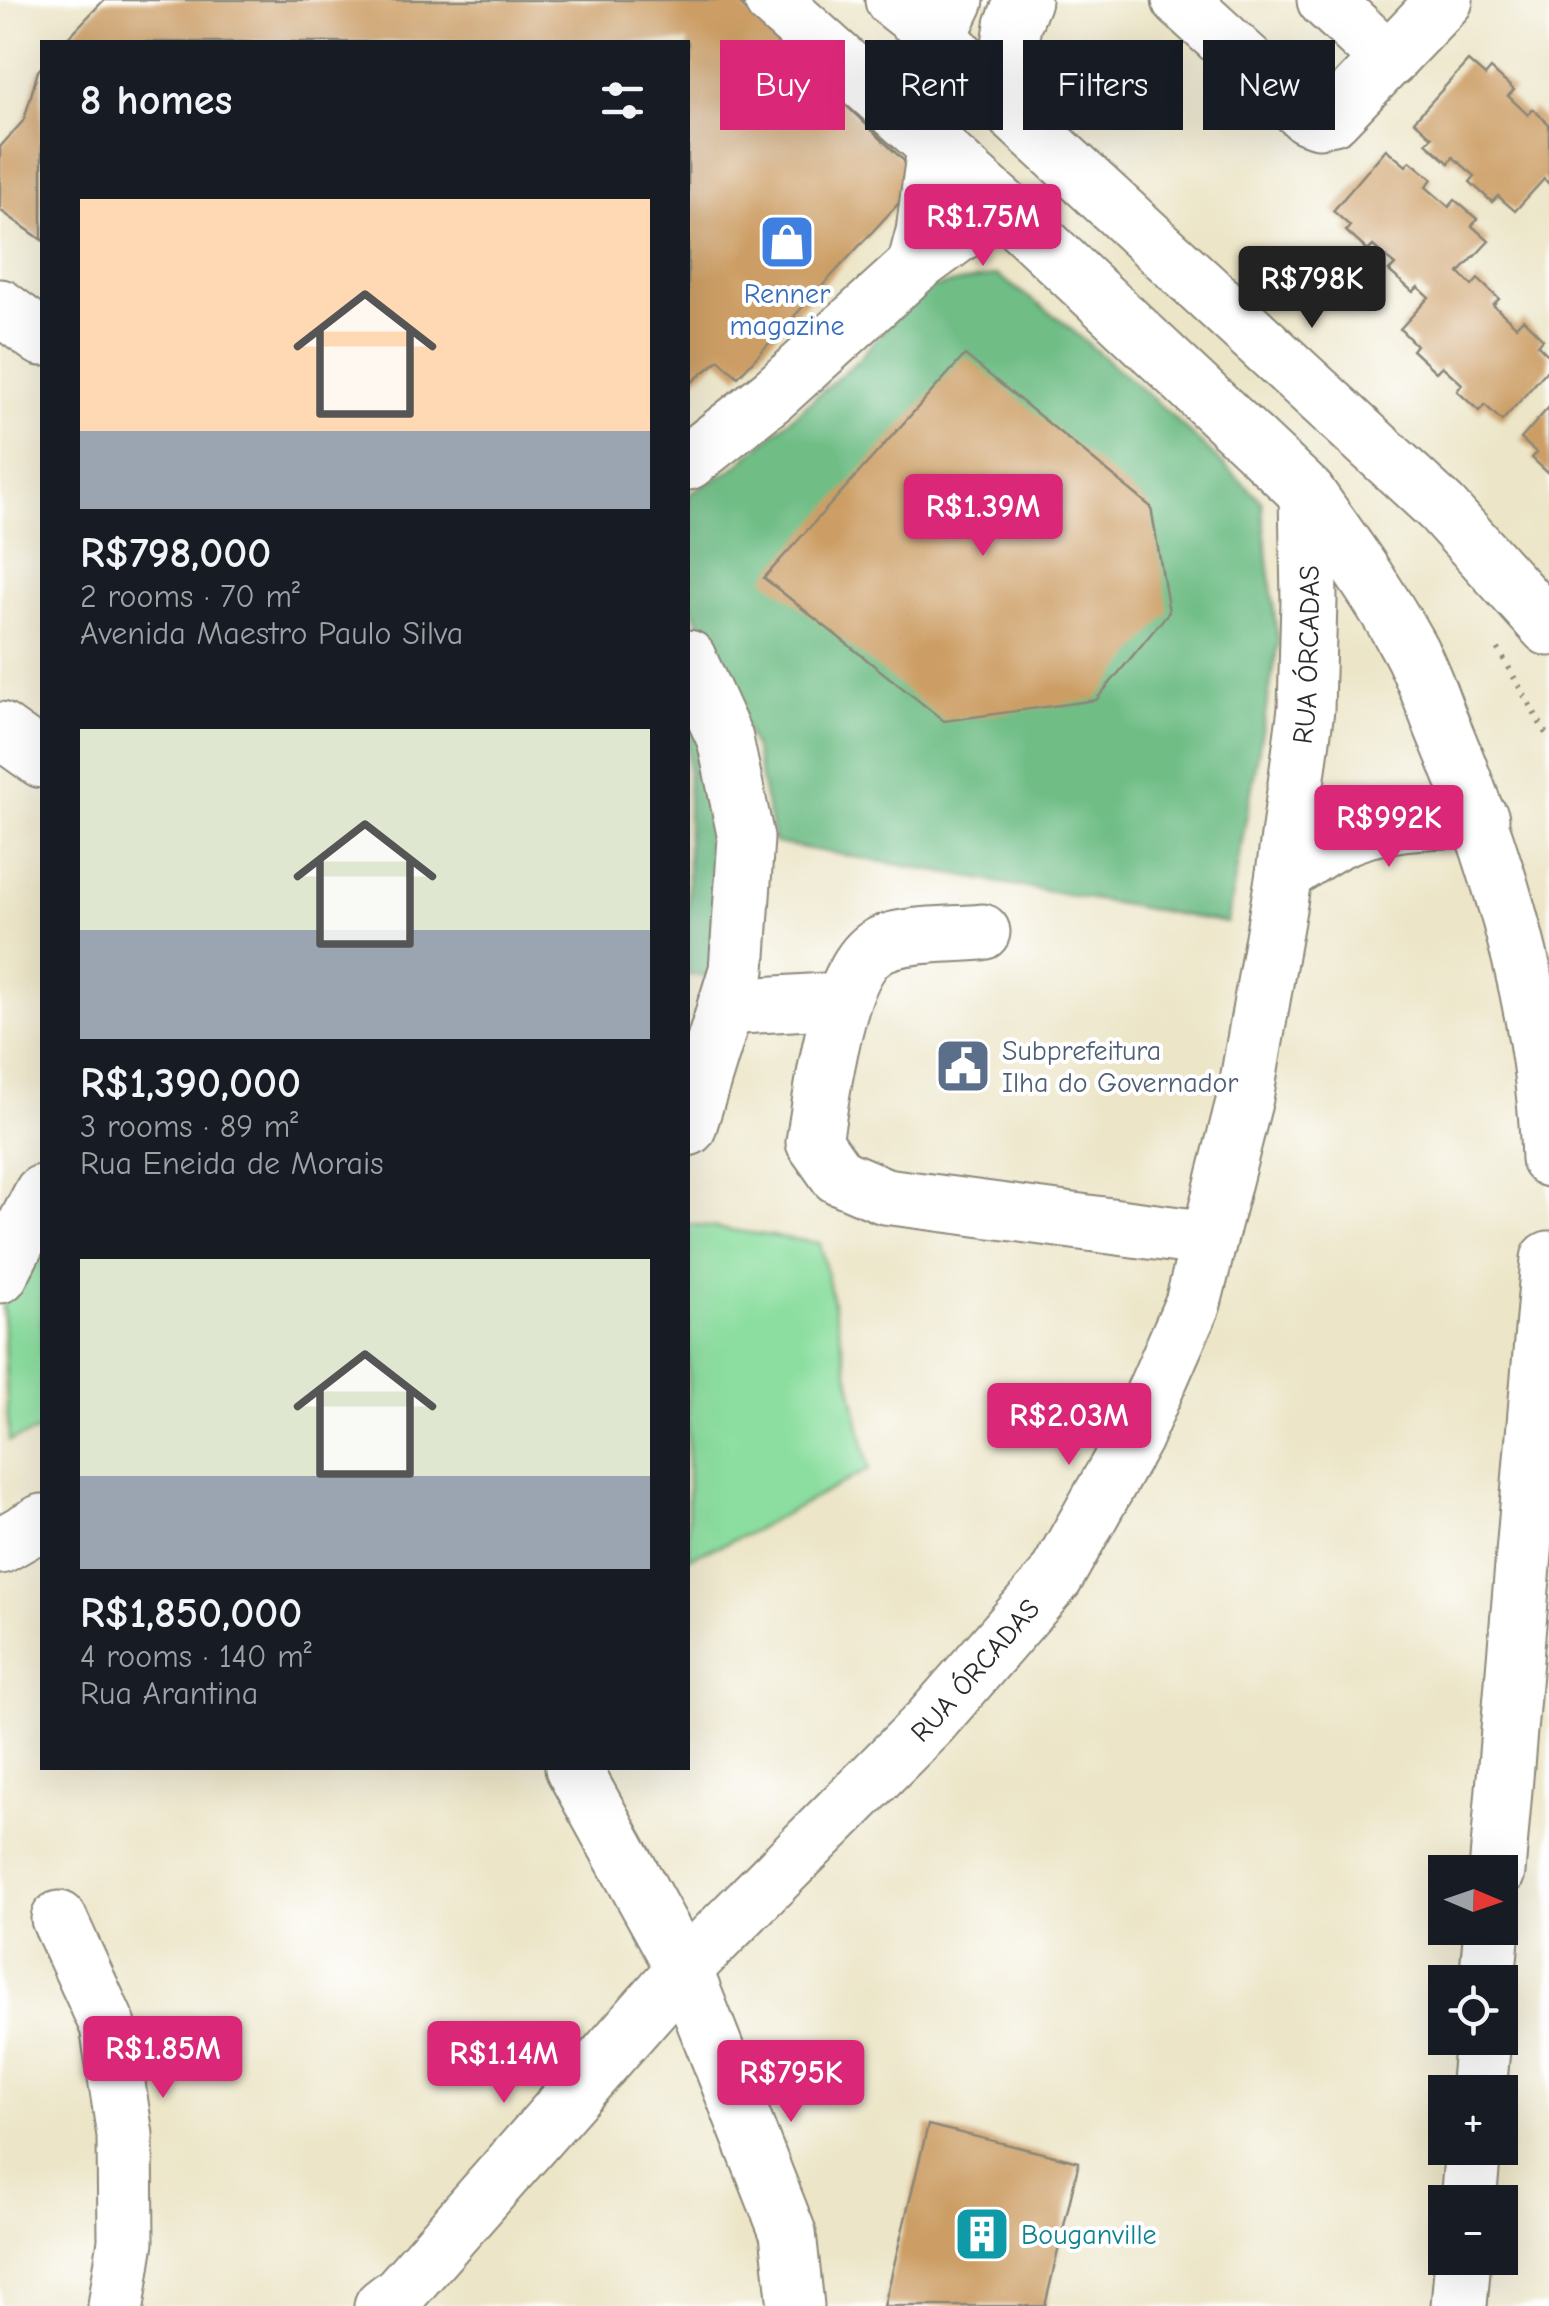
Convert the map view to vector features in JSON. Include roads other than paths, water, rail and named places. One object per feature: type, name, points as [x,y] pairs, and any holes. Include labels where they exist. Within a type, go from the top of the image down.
[{"type":"street","points":[[772,0],[1000,204],[1306,493],[1409,648],[1480,819],[1522,967],[1547,1095],[1549,1159]]},
{"type":"street","points":[[893,0],[947,18],[961,40]]},
{"type":"street","points":[[1003,89],[1013,25],[1023,0]]},
{"type":"street","points":[[1180,0],[1308,116],[1318,120],[1334,117],[1445,0]]},
{"type":"street","points":[[1325,0],[1390,60]]},
{"type":"street","points":[[915,266],[924,232],[935,147],[931,86],[947,18]]},
{"type":"street","points":[[1003,104],[1442,510],[1549,628]]},
{"type":"street","points":[[690,460],[774,394],[915,266],[1000,204]]},
{"type":"street","points":[[0,307],[40,337]]},
{"type":"street","name":"RUA ÓRCADAS","points":[[382,2306],[400,2292],[684,1969],[930,1722],[1055,1578],[1134,1438],[1193,1303],[1245,1098],[1284,874],[1306,709],[1306,493]]},
{"type":"street","points":[[690,662],[725,739],[746,838],[737,970],[690,1122]]},
{"type":"street","points":[[0,730],[40,759]]},
{"type":"street","points":[[1284,874],[1339,840],[1372,830],[1414,820],[1480,819]]},
{"type":"street","points":[[982,932],[883,943],[864,956],[842,1000],[814,1142],[838,1176],[884,1196],[1209,1239]]},
{"type":"street","points":[[725,1008],[842,1000]]},
{"type":"street","points":[[0,1275],[40,1197]]},
{"type":"street","points":[[1498,1855],[1549,1259]]},
{"type":"street","points":[[0,1546],[40,1523]]},
{"type":"street","points":[[574,1770],[684,1969],[788,2234],[796,2306]]},
{"type":"street","points":[[58,1919],[108,2026],[126,2135],[126,2241],[116,2306]]},
{"type":"street","points":[[1459,2306],[1462,2275]]},
{"type":"place","name":"Renner magazine","points":[[787,242]]},
{"type":"place","name":"Subprefeitura Ilha do Governador","points":[[963,1066]]},
{"type":"place","name":"Bouganville","points":[[982,2234]]}]
